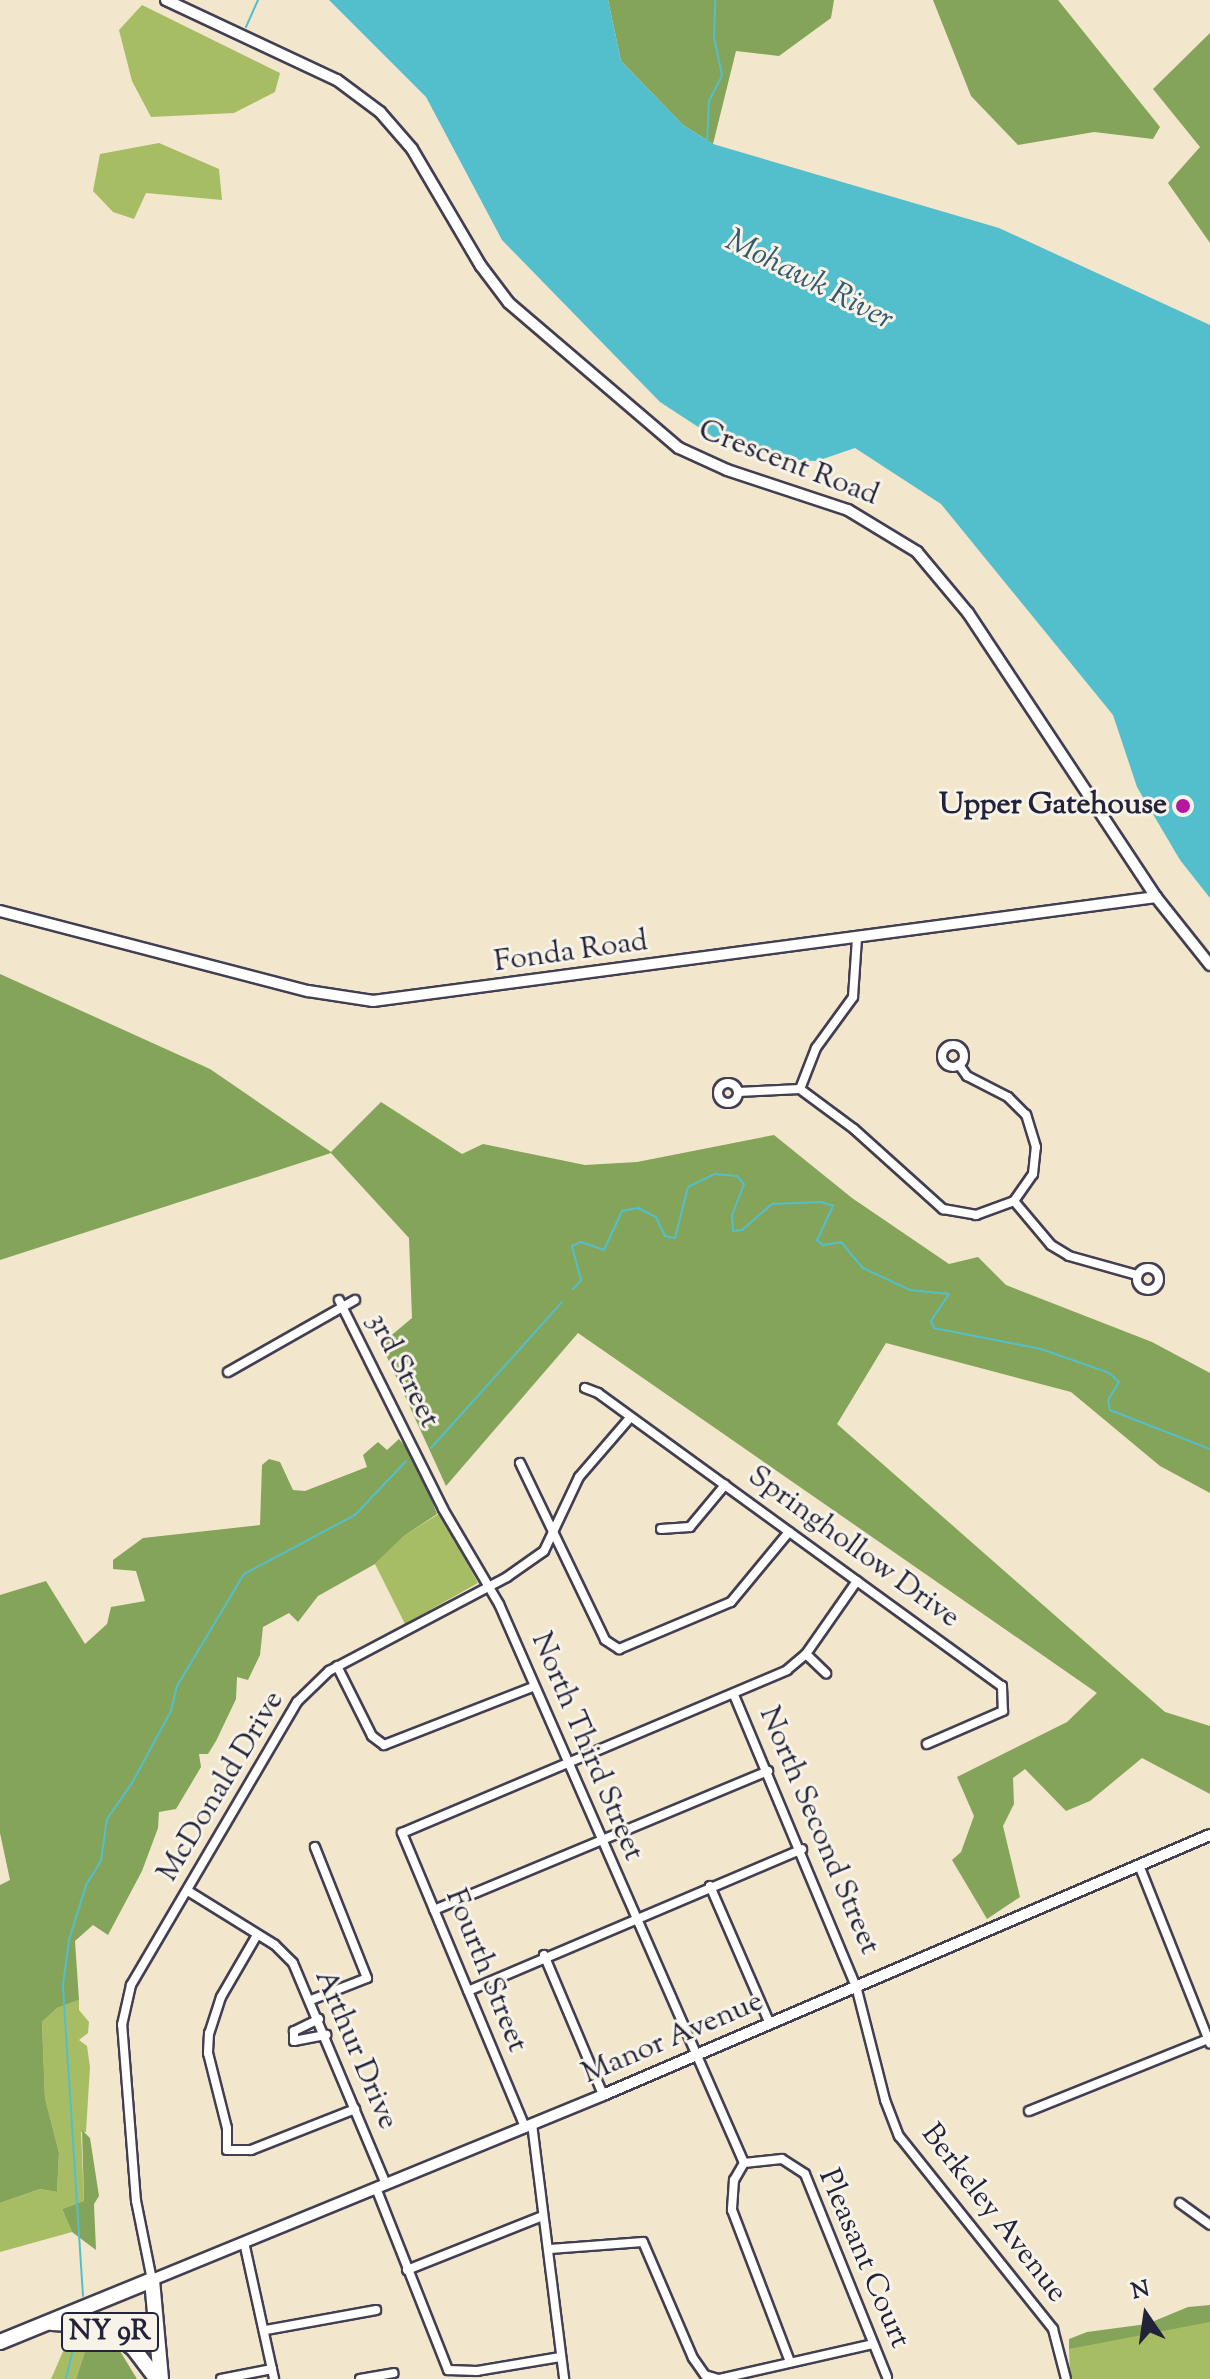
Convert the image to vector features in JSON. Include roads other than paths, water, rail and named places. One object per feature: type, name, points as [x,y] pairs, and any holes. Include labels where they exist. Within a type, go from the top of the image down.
[{"type":"main road","name":"NY 9R","points":[[0,2342],[152,2280],[159,2379]]},
{"type":"main road","name":"NY 9R","points":[[44,2324],[90,2325],[115,2334],[139,2354],[159,2379]]},
{"type":"street","name":"Crescent Road","points":[[166,0],[337,80],[380,112],[412,149],[481,266],[509,303],[679,448],[727,470],[848,510],[917,552],[968,613],[1156,897],[1210,965]]},
{"type":"street","name":"Fonda Road","points":[[0,911],[308,991],[373,1001],[1156,897]]},
{"type":"street","points":[[800,1089],[816,1048],[853,997],[859,972],[857,938]]},
{"type":"street","points":[[738,1092],[800,1089],[854,1129],[943,1209],[976,1215],[1014,1201],[1036,1161],[1033,1130],[1008,1097],[967,1076],[959,1065]]},
{"type":"street","points":[[1014,1201],[1051,1245],[1069,1256],[1137,1275]]},
{"type":"street","points":[[228,1372],[341,1304],[355,1300]]},
{"type":"street","name":"3rd Street","points":[[341,1304],[422,1464]]},
{"type":"street","name":"Springhollow Drive","points":[[585,1388],[725,1485],[1002,1686],[1003,1711],[927,1744]]},
{"type":"street","name":"McDonald Drive","points":[[152,2280],[136,2201],[123,2015],[131,1985],[188,1891],[275,1733],[297,1702],[337,1666],[488,1587],[544,1551],[555,1535],[579,1477],[630,1418]]},
{"type":"street","points":[[520,1463],[605,1640],[619,1649],[731,1602],[789,1532]]},
{"type":"street","name":"North Third Street","points":[[422,1464],[488,1587],[744,2163]]},
{"type":"street","points":[[661,1529],[690,1527],[725,1485]]},
{"type":"street","points":[[566,1764],[787,1670],[806,1654],[857,1581]]},
{"type":"street","points":[[806,1654],[826,1673]]},
{"type":"street","points":[[337,1666],[372,1736],[384,1745],[533,1687]]},
{"type":"street","name":"North Second Street","points":[[734,1695],[802,1849],[856,1986]]},
{"type":"street","name":"Fourth Street","points":[[564,2379],[550,2249],[529,2125],[468,1991],[402,1833],[566,1764]]},
{"type":"street","points":[[434,1910],[768,1771]]},
{"type":"street","name":"Manor Avenue","points":[[152,2280],[603,2095],[1210,1835]]},
{"type":"street","points":[[311,2000],[367,1978],[315,1847]]},
{"type":"street","points":[[468,1991],[544,1955],[802,1849]]},
{"type":"street","points":[[1029,2111],[1209,2041],[1139,1865]]},
{"type":"street","points":[[710,1886],[770,2024]]},
{"type":"street","name":"Arthur Drive","points":[[188,1891],[257,1935],[293,1963],[355,2109],[407,2270],[448,2370],[477,2371],[561,2357]]},
{"type":"street","points":[[257,1935],[221,1997],[209,2033],[208,2053],[227,2128],[227,2150],[251,2150],[355,2109]]},
{"type":"street","points":[[544,1955],[603,2095]]},
{"type":"street","name":"Berkeley Avenue","points":[[856,1986],[885,2100],[899,2136],[1053,2329],[1066,2379]]},
{"type":"street","points":[[319,2019],[294,2031],[294,2041],[326,2035]]},
{"type":"street","name":"Pleasant Court","points":[[744,2163],[782,2159],[805,2174],[887,2377]]},
{"type":"street","points":[[744,2163],[734,2180],[732,2210],[790,2362]]},
{"type":"street","points":[[1180,2203],[1210,2225]]},
{"type":"street","points":[[407,2270],[543,2216]]},
{"type":"street","points":[[244,2242],[266,2330],[274,2379]]},
{"type":"street","points":[[550,2249],[643,2242],[693,2358],[705,2375],[718,2379],[873,2344]]},
{"type":"street","points":[[266,2330],[376,2310]]},
{"type":"street","points":[[221,2379],[272,2369]]},
{"type":"street","points":[[360,2379],[393,2373]]},
{"type":"water","name":"Mohawk River","points":[[329,0],[608,0],[621,61],[683,125],[713,144],[999,228],[1210,325],[1210,898],[1180,860],[1137,787],[1113,715],[941,504],[855,448],[817,461],[787,460],[715,438],[660,402],[502,240],[426,97]]},
{"type":"waterway","points":[[246,27],[258,0]]},
{"type":"waterway","points":[[707,143],[709,101],[722,75],[714,38],[715,0]]},
{"type":"waterway","points":[[573,1289],[581,1280],[572,1246],[581,1242],[604,1250],[622,1211],[638,1208],[656,1217],[665,1236],[675,1238],[688,1187],[715,1174],[737,1176],[744,1184],[732,1216],[733,1231],[742,1230],[772,1204],[821,1202],[833,1206],[817,1240],[823,1245],[841,1242],[863,1268],[910,1290],[949,1294],[931,1321],[934,1328],[1041,1349],[1109,1373],[1119,1382],[1108,1400],[1110,1410],[1210,1449]]},
{"type":"waterway","points":[[431,1448],[562,1302]]},
{"type":"waterway","points":[[83,2296],[63,1985],[69,1940],[86,1885],[101,1861],[107,1819],[132,1783],[171,1711],[177,1686],[244,1574],[355,1515],[406,1461]]},
{"type":"waterway","points":[[66,2379],[75,2341]]},
{"type":"place","name":"Upper Gatehouse","points":[[1183,806]]}]
